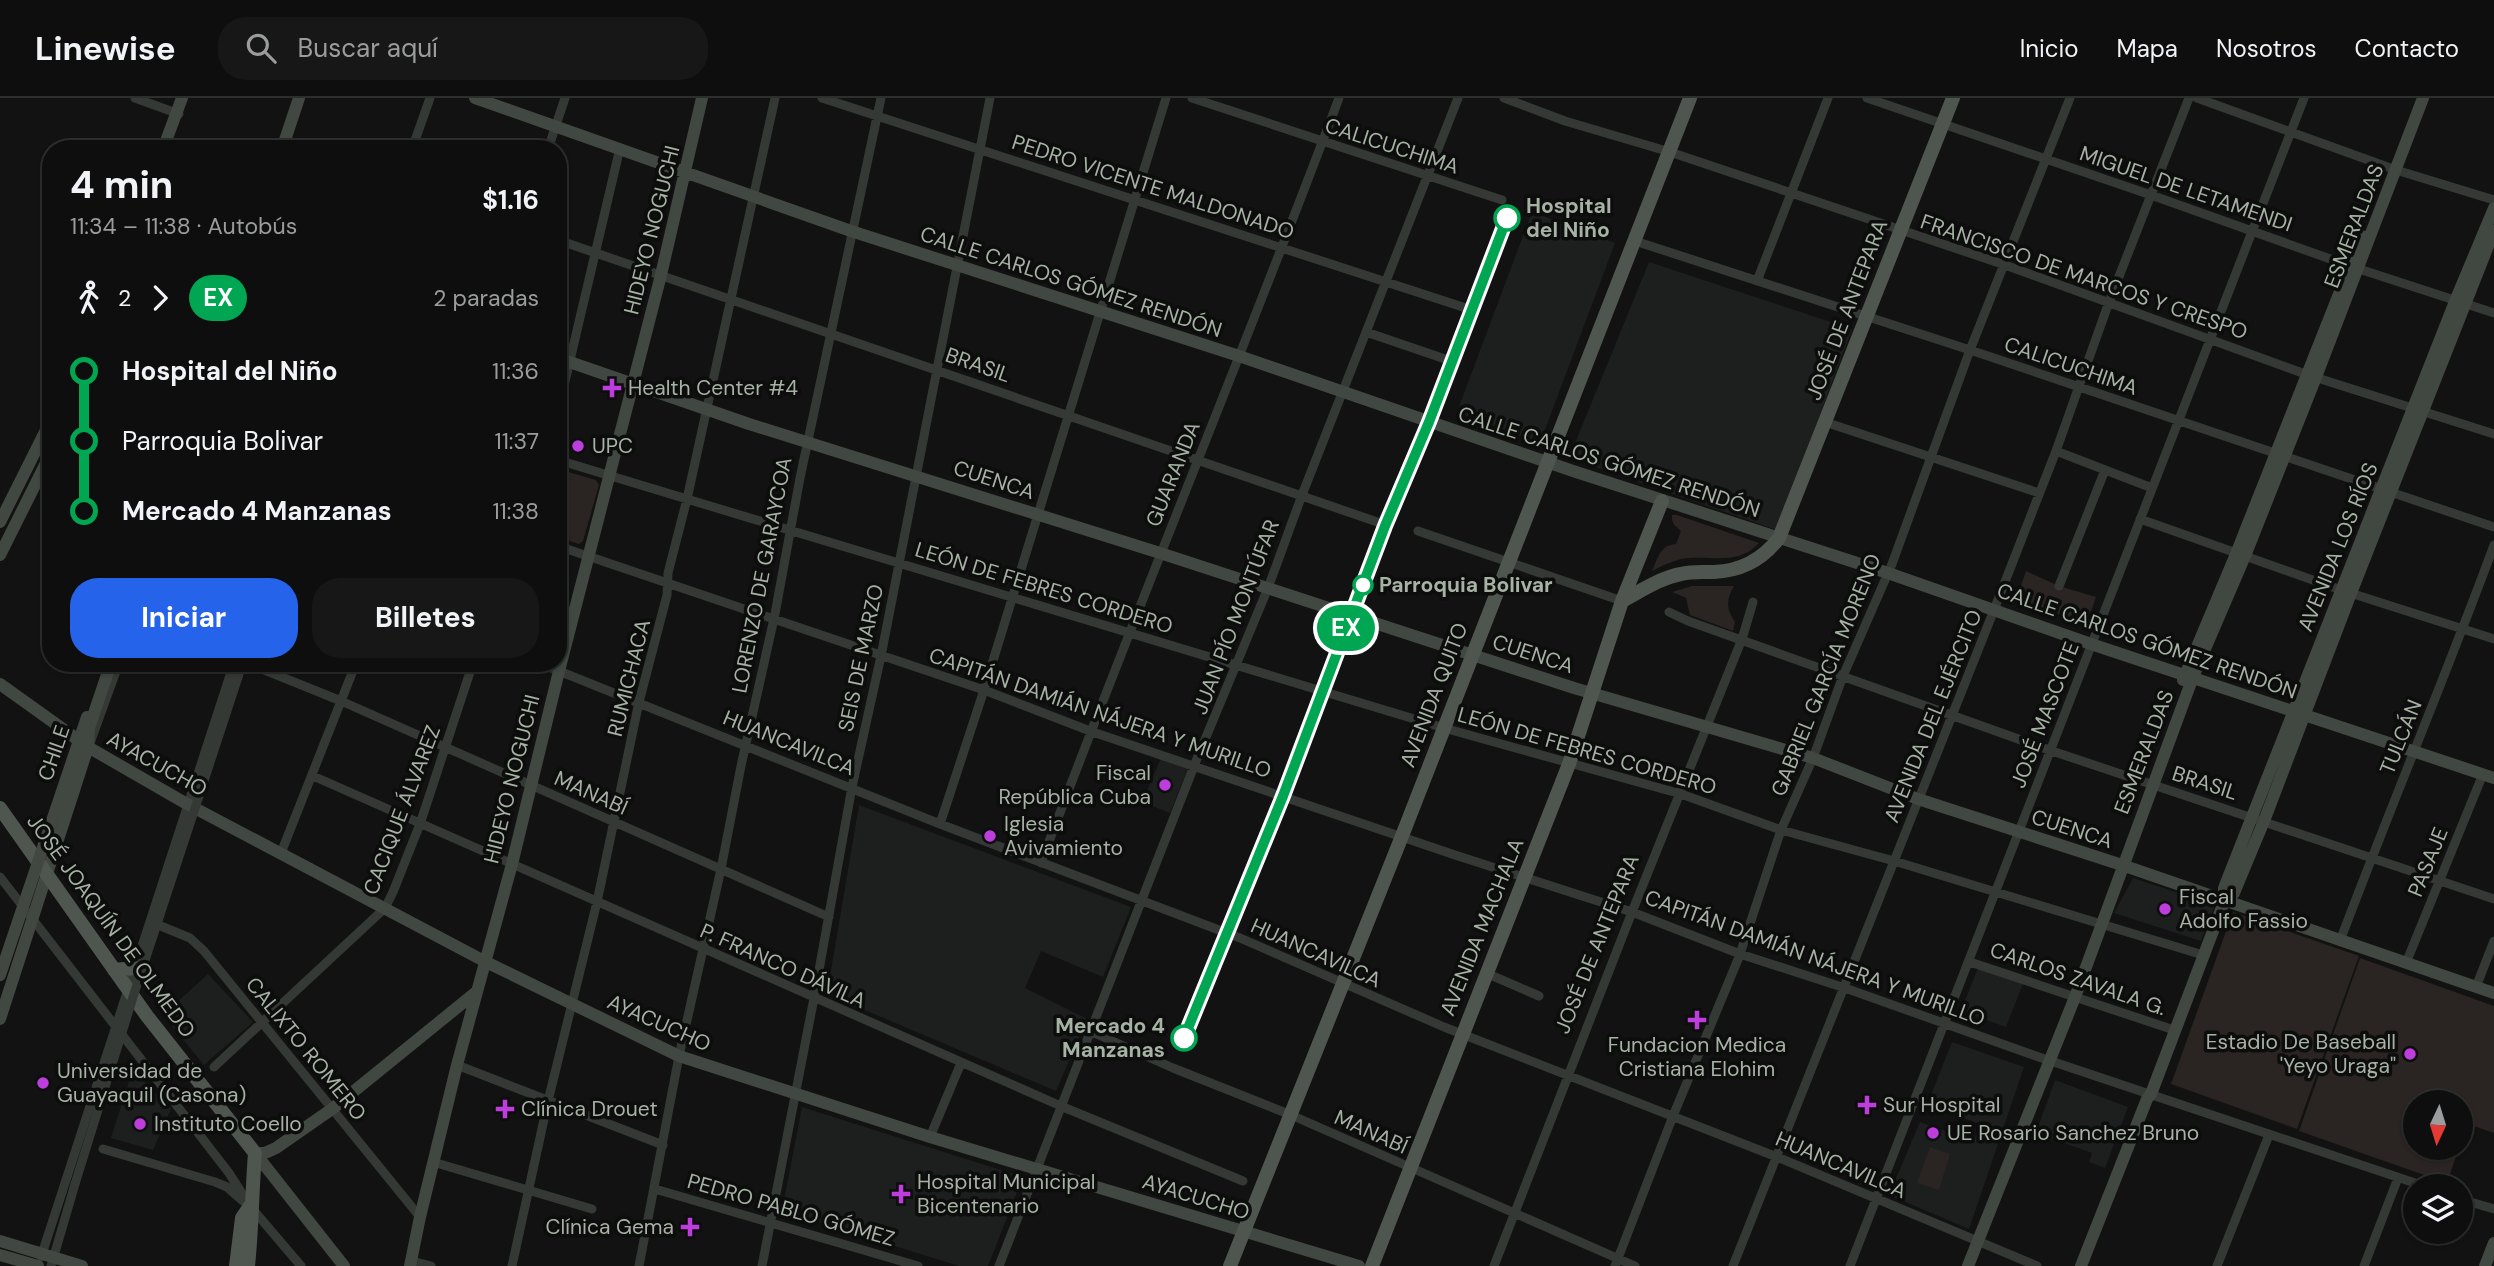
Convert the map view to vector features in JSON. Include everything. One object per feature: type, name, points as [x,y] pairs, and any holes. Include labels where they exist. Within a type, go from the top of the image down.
[{"type":"main road","points":[[167,140],[179,114],[182,98]]},
{"type":"main road","points":[[289,140],[299,98]]},
{"type":"main road","name":"CALLE CARLOS GÓMEZ RENDÓN","points":[[475,98],[851,231],[1239,356],[1548,463],[1888,573],[2091,644],[2488,776]]},
{"type":"main road","name":"HIDEYO NOGUCHI","points":[[567,641],[662,275],[702,98]]},
{"type":"main road","name":"AVENIDA QUITO","points":[[1230,1266],[1402,836],[1690,98]]},
{"type":"main road","name":"JOSÉ DE ANTEPARA","points":[[1779,538],[1953,98]]},
{"type":"main road","name":"ESMERALDAS","points":[[2393,168],[2416,98]]},
{"type":"main road","name":"ESMERALDAS","points":[[1961,1266],[1975,1239],[2071,996],[2189,676],[2423,98]]},
{"type":"main road","name":"AVENIDA LOS RÍOS","points":[[2081,1266],[2151,1094],[2224,902],[2234,893],[2258,819],[2494,208]]},
{"type":"main road","name":"AVENIDA LOS RÍOS","points":[[2460,301],[2494,231]]},
{"type":"main road","name":"CUENCA","points":[[567,361],[1591,694],[1813,758],[1918,799],[2119,864],[2494,993]]},
{"type":"main road","points":[[0,522],[42,438]]},
{"type":"main road","points":[[0,555],[42,471]]},
{"type":"main road","name":"AVENIDA MACHALA","points":[[1372,1266],[1569,764],[1622,601],[1662,501]]},
{"type":"main road","points":[[1622,601],[1670,576],[1686,572],[1732,570],[1746,565],[1770,549],[1779,538]]},
{"type":"main road","name":"CHILE","points":[[0,975],[102,672]]},
{"type":"main road","name":"CHILE","points":[[0,1019],[88,747],[89,728],[108,672]]},
{"type":"main road","name":"HIDEYO NOGUCHI","points":[[411,1263],[475,993],[512,864],[559,672]]},
{"type":"main road","name":"AYACUCHO","points":[[0,684],[88,747],[187,804],[486,962],[679,1056],[930,1138],[1359,1266]]},
{"type":"main road","name":"JOSÉ JOAQUÍN DE OLMEDO","points":[[0,808],[128,989],[344,1266]]},
{"type":"main road","points":[[114,970],[135,968]]},
{"type":"main road","points":[[248,1266],[253,1220],[250,1206],[255,1153],[271,1151],[331,1109],[475,993]]},
{"type":"main road","name":"AVENIDA LOS RÍOS","points":[[2089,1266],[2151,1094]]},
{"type":"main road","points":[[236,1266],[242,1218],[250,1206]]},
{"type":"main road","name":"ESMERALDAS","points":[[1968,1266],[1975,1239]]},
{"type":"main road","points":[[0,1241],[43,1263]]},
{"type":"main road","points":[[2485,1266],[2494,1242]]},
{"type":"main road","points":[[0,1255],[43,1263],[82,1266]]},
{"type":"street","points":[[135,98],[179,114]]},
{"type":"street","points":[[415,140],[430,98]]},
{"type":"street","points":[[551,140],[565,98]]},
{"type":"street","name":"RUMICHACA","points":[[512,1266],[548,1101],[597,902],[639,702],[667,595],[668,573],[687,499],[775,98]]},
{"type":"street","name":"PEDRO VICENTE MALDONADO","points":[[822,98],[1472,310]]},
{"type":"street","name":"LORENZO DE GARAYCOA","points":[[639,1266],[679,1056],[774,618],[830,333],[881,98]]},
{"type":"street","name":"SEIS DE MARZO","points":[[762,1266],[852,787],[881,656],[990,98]]},
{"type":"street","points":[[940,824],[984,690],[1166,98]]},
{"type":"street","name":"CALICUCHIMA","points":[[1192,98],[1502,200]]},
{"type":"street","name":"GUARANDA","points":[[1041,863],[1128,632],[1339,98]]},
{"type":"street","name":"JUAN PÍO MONTÚFAR","points":[[999,1266],[1194,766],[1238,666],[1458,98]]},
{"type":"street","name":"FRANCISCO DE MARCOS Y CRESPO","points":[[1504,98],[1565,121],[1670,152],[2005,265],[2312,376],[2494,434]]},
{"type":"street","points":[[1756,281],[1828,98]]},
{"type":"street","name":"MIGUEL DE LETAMENDI","points":[[1867,98],[2494,313]]},
{"type":"street","name":"GABRIEL GARCÍA MORENO","points":[[1617,1262],[1673,1116],[1740,954],[1781,830],[1888,573],[1970,350],[2070,98]]},
{"type":"street","name":"AVENIDA DEL EJÉRCITO","points":[[1733,1266],[1994,610],[2056,451],[2109,302],[2189,98]]},
{"type":"street","points":[[2196,98],[2393,168],[2494,200]]},
{"type":"street","name":"JOSÉ MASCOTE","points":[[1850,1266],[2304,98]]},
{"type":"street","points":[[567,350],[596,253],[620,148]]},
{"type":"street","name":"CALICUCHIMA","points":[[1635,241],[1970,350],[2494,527]]},
{"type":"street","name":"BRASIL","points":[[567,243],[1302,495],[1385,526]]},
{"type":"street","points":[[1366,332],[1451,361]]},
{"type":"street","points":[[1825,422],[2039,493]]},
{"type":"street","points":[[2056,451],[2152,488]]},
{"type":"street","name":"LEÓN DE FEBRES CORDERO","points":[[567,463],[1444,728],[1681,794],[1781,830],[1894,861],[2203,955]]},
{"type":"street","points":[[2059,586],[2105,470]]},
{"type":"street","points":[[2140,519],[2494,639]]},
{"type":"street","points":[[1418,531],[1622,601]]},
{"type":"street","name":"TULCÁN","points":[[2340,941],[2494,545]]},
{"type":"street","name":"CAPITÁN DAMIÁN NÁJERA Y MURILLO","points":[[567,549],[984,690],[1090,731],[1632,912],[1740,954],[2403,1180]]},
{"type":"street","name":"JOSÉ DE ANTEPARA","points":[[1494,1266],[1742,639],[1753,602]]},
{"type":"street","name":"BRASIL","points":[[1669,612],[2049,750],[2494,899]]},
{"type":"street","name":"CHILE","points":[[88,747],[116,672]]},
{"type":"street","points":[[43,1263],[187,804],[236,672]]},
{"type":"street","points":[[43,1263],[75,1184],[237,672]]},
{"type":"street","name":"MANABÍ","points":[[269,672],[341,701],[829,917]]},
{"type":"street","points":[[281,853],[352,672]]},
{"type":"street","name":"CACIQUE ÁLVAREZ","points":[[214,1067],[385,908],[420,824],[470,672]]},
{"type":"street","name":"HUANCAVILCA","points":[[562,672],[940,824],[1240,938],[1462,1034],[1777,1157],[2037,1266]]},
{"type":"street","name":"P. FRANCO DÁVILA","points":[[313,776],[961,1063],[1243,1181]]},
{"type":"street","name":"PASAJE","points":[[2406,963],[2439,881],[2488,776]]},
{"type":"street","points":[[0,877],[229,1172],[250,1206],[302,1266]]},
{"type":"street","name":"CALIXTO ROMERO","points":[[150,922],[190,938],[204,951],[420,1217]]},
{"type":"street","points":[[2476,987],[2494,941]]},
{"type":"street","name":"CARLOS ZAVALA G.","points":[[1970,962],[2174,1030]]},
{"type":"street","points":[[1486,973],[1539,996]]},
{"type":"street","name":"MANABÍ","points":[[1092,1032],[1514,1212],[1617,1262],[1635,1266]]},
{"type":"street","points":[[930,1138],[961,1063]]},
{"type":"street","points":[[457,1065],[663,1145]]},
{"type":"street","points":[[2217,1266],[2270,1135]]},
{"type":"street","points":[[103,1149],[222,1185],[250,1206]]},
{"type":"street","points":[[433,1162],[592,1209]]},
{"type":"street","points":[[2364,1266],[2398,1178]]},
{"type":"street","name":"PEDRO PABLO GÓMEZ","points":[[655,1189],[918,1266]]},
{"type":"street","points":[[2473,1203],[2494,1209]]},
{"type":"street","points":[[411,1263],[431,1266]]},
{"type":"shaded area","points":[[1532,212],[1615,243],[1540,443],[1457,412]]},
{"type":"shaded area","points":[[1649,262],[1852,329],[1777,530],[1569,458]]},
{"type":"shaded area","points":[[567,472],[596,480],[599,485],[583,541],[579,544],[567,540]]},
{"type":"shaded area","points":[[1672,515],[1759,543],[1735,557],[1684,559],[1652,571],[1660,553],[1666,547],[1676,544],[1681,531],[1673,523]]},
{"type":"shaded area","points":[[2026,571],[2059,586],[2096,597],[2087,623],[2016,601]]},
{"type":"shaded area","points":[[1692,586],[1734,586],[1728,604],[1735,622],[1733,631],[1690,615],[1686,598],[1672,592]]},
{"type":"shaded area","name":"Fiscal República Cuba","points":[[1161,758],[1188,768],[1170,813],[1142,802]]},
{"type":"shaded area","points":[[859,805],[1131,907],[1103,977],[1041,951],[1025,988],[1087,1019],[1056,1091],[827,994]]},
{"type":"shaded area","name":"Fiscal Adolfo Fassio","points":[[2133,878],[2215,905],[2201,941],[2114,913]]},
{"type":"shaded area","points":[[2233,912],[2359,956],[2297,1129],[2171,1084]]},
{"type":"shaded area","name":"Estadio De Baseball 'Yeyo Uraga\"","points":[[2360,958],[2494,1006],[2494,1133],[2473,1126],[2473,1090],[2403,1090],[2403,1160],[2455,1160],[2450,1174],[2421,1174],[2299,1131]]},
{"type":"shaded area","points":[[1978,968],[2023,984],[2006,1027],[1961,1011]]},
{"type":"shaded area","points":[[208,974],[253,1022],[204,1065],[163,1015]]},
{"type":"shaded area","name":"UE Rosario Sanchez Bruno","points":[[1952,1042],[2024,1067],[1969,1229],[1889,1195],[1920,1122],[1974,1141],[1980,1124],[1927,1105]]},
{"type":"shaded area","name":"Instituto Coello","points":[[133,1069],[171,1109],[153,1150],[111,1138]]},
{"type":"shaded area","points":[[2055,1080],[2128,1107],[2105,1168],[2089,1162],[2092,1153],[2036,1133]]},
{"type":"shaded area","name":"Hospital Municipal Bicentenario","points":[[802,1107],[1023,1177],[988,1266],[959,1266],[782,1211]]},
{"type":"shaded area","points":[[1930,1147],[1950,1154],[1939,1190],[1917,1183]]},
{"type":"bus line","name":"EX","points":[[1184,1038],[1283,796],[1385,526],[1429,422],[1507,218]]},
{"type":"place","name":"Hospital del Niño","points":[[1507,218]]},
{"type":"place","name":"Health Center #4","points":[[612,388]]},
{"type":"place","name":"UPC","points":[[578,446]]},
{"type":"place","name":"Parroquia Bolivar","points":[[1363,585]]},
{"type":"place","name":"Fiscal República Cuba","points":[[1165,785]]},
{"type":"place","name":"Iglesia Avivamiento","points":[[990,836]]},
{"type":"place","name":"Fiscal Adolfo Fassio","points":[[2165,909]]},
{"type":"place","name":"Fundacion Medica Cristiana Elohim","points":[[1697,1020]]},
{"type":"place","name":"Mercado 4 Manzanas","points":[[1184,1038]]},
{"type":"place","name":"Estadio De Baseball 'Yeyo Uraga\"","points":[[2410,1054]]},
{"type":"place","name":"Universidad de Guayaquil (Casona)","points":[[43,1083]]},
{"type":"place","name":"Sur Hospital","points":[[1867,1105]]},
{"type":"place","name":"Clínica Drouet","points":[[505,1109]]},
{"type":"place","name":"Instituto Coello","points":[[140,1124]]},
{"type":"place","name":"UE Rosario Sanchez Bruno","points":[[1933,1133]]},
{"type":"place","name":"Hospital Municipal Bicentenario","points":[[901,1194]]},
{"type":"place","name":"Clínica Gema","points":[[690,1227]]}]
